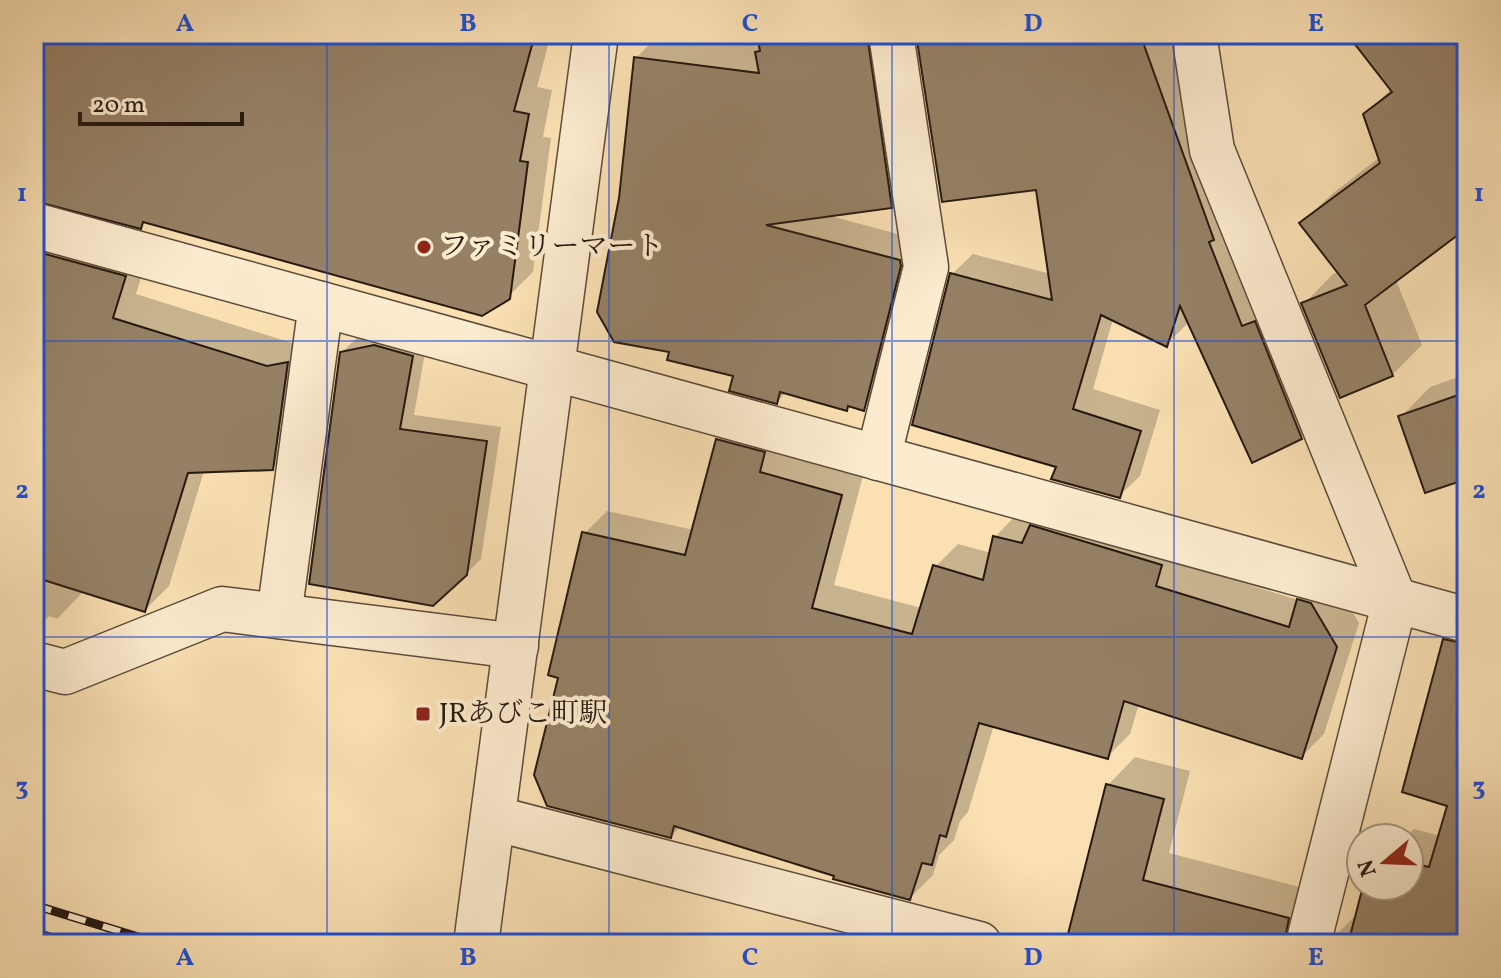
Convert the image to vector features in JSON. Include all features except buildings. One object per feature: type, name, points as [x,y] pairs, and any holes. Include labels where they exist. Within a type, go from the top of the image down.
[{"type":"street","points":[[476,944],[596,34]]},
{"type":"street","points":[[878,458],[926,267],[891,34]]},
{"type":"street","points":[[1194,34],[1212,150],[1395,601],[1308,944]]},
{"type":"street","points":[[34,225],[1467,620]]},
{"type":"street","points":[[279,616],[321,304]]},
{"type":"street","points":[[34,664],[65,672],[222,609],[516,646]]},
{"type":"street","points":[[493,818],[979,944]]},
{"type":"railway","points":[[34,905],[161,944]]},
{"type":"railway","points":[[34,932],[72,944]]},
{"type":"place","name":"ファミリーマート","points":[[424,247]]},
{"type":"place","name":"JRあびこ町駅","points":[[423,714]]}]
